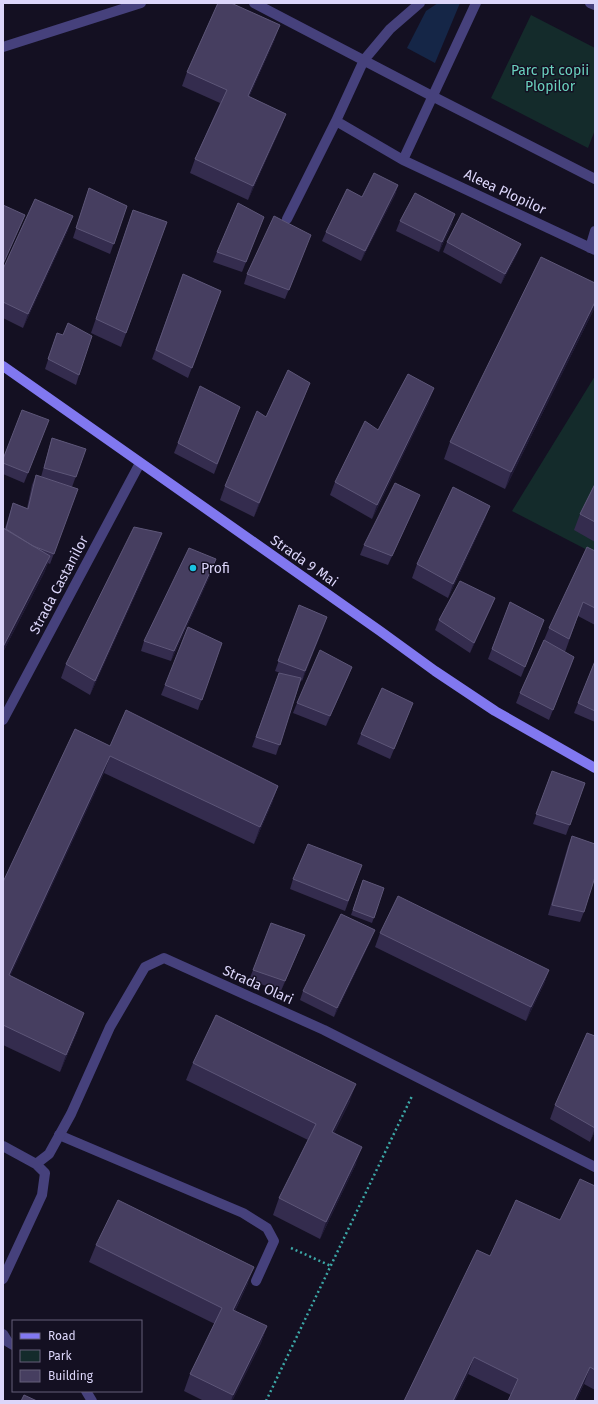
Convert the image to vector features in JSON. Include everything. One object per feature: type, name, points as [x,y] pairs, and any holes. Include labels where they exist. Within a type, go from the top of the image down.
[{"type":"main road","name":"Strada 9 Mai","points":[[3,366],[435,672],[494,711],[595,768]]},
{"type":"street","points":[[3,48],[141,3]]},
{"type":"street","points":[[254,3],[595,179]]},
{"type":"street","points":[[287,219],[364,60],[390,29],[420,3]]},
{"type":"street","points":[[403,160],[476,3]]},
{"type":"street","points":[[590,3],[595,5]]},
{"type":"street","name":"Aleea Plopilor","points":[[336,120],[403,160],[592,249]]},
{"type":"street","points":[[592,249],[595,231]]},
{"type":"street","name":"Strada Castanilor","points":[[3,720],[140,464]]},
{"type":"street","name":"Strada Olari","points":[[36,1164],[49,1154],[71,1114],[110,1027],[145,967],[164,958],[324,1030],[420,1080],[595,1167]]},
{"type":"street","points":[[59,1135],[242,1213],[267,1228],[274,1241],[256,1281]]},
{"type":"street","points":[[3,1146],[36,1164],[44,1173],[42,1194],[3,1279]]},
{"type":"street","points":[[3,1334],[8,1342],[12,1344]]},
{"type":"street","points":[[87,1392],[92,1401]]},
{"type":"path","points":[[266,1401],[420,1080]]},
{"type":"path","points":[[274,1241],[331,1266]]},
{"type":"green space","name":"Parc pt copii Plopilor","points":[[531,15],[595,48],[595,130],[588,148],[491,98]]},
{"type":"green space","points":[[595,376],[595,554],[512,511]]},
{"type":"water","points":[[438,3],[460,3],[435,63],[407,48],[426,11]]},
{"type":"building","points":[[218,3],[231,3],[280,25],[248,96],[286,114],[253,186],[195,159],[227,90],[187,72]]},
{"type":"building","points":[[374,173],[398,185],[365,251],[326,232],[347,189],[362,197]]},
{"type":"building","points":[[89,188],[127,206],[114,244],[76,228]]},
{"type":"building","points":[[415,193],[455,214],[442,242],[400,221]]},
{"type":"building","points":[[35,199],[73,216],[28,314],[3,302],[3,269]]},
{"type":"building","points":[[238,203],[264,217],[246,262],[217,252]]},
{"type":"building","points":[[3,205],[25,215],[3,264]]},
{"type":"building","points":[[133,210],[167,222],[126,333],[96,319]]},
{"type":"building","points":[[462,213],[521,244],[505,274],[447,242]]},
{"type":"building","points":[[274,216],[311,235],[289,290],[247,274]]},
{"type":"building","points":[[541,257],[595,283],[595,302],[511,472],[450,442]]},
{"type":"building","points":[[183,274],[221,291],[192,368],[156,350]]},
{"type":"building","points":[[68,323],[92,336],[79,375],[48,359],[57,333],[63,335]]},
{"type":"building","points":[[288,370],[310,383],[259,503],[225,486],[257,411],[266,417]]},
{"type":"building","points":[[408,374],[434,388],[377,505],[335,482],[365,421],[378,430]]},
{"type":"building","points":[[200,386],[240,407],[217,464],[178,443]]},
{"type":"building","points":[[22,410],[49,420],[28,473],[3,463],[3,459]]},
{"type":"building","points":[[52,438],[86,449],[76,477],[44,468]]},
{"type":"building","points":[[36,475],[78,489],[54,554],[33,546],[6,529],[13,503],[28,509]]},
{"type":"building","points":[[395,483],[420,495],[392,556],[364,545]]},
{"type":"building","points":[[595,484],[595,522],[580,514]]},
{"type":"building","points":[[453,487],[490,506],[453,584],[417,564]]},
{"type":"building","points":[[134,527],[162,533],[95,681],[66,664]]},
{"type":"building","points":[[3,528],[50,556],[3,647]]},
{"type":"building","points":[[587,547],[595,551],[595,608],[583,602],[569,639],[549,628]]},
{"type":"building","points":[[189,548],[216,559],[174,651],[144,641]]},
{"type":"building","points":[[460,581],[495,598],[474,643],[439,620]]},
{"type":"building","points":[[510,602],[544,620],[525,667],[492,649]]},
{"type":"building","points":[[299,605],[327,617],[305,671],[278,661]]},
{"type":"building","points":[[188,627],[222,643],[202,700],[165,685]]},
{"type":"building","points":[[544,640],[574,657],[553,710],[520,693]]},
{"type":"building","points":[[320,650],[352,667],[330,716],[297,703]]},
{"type":"building","points":[[595,661],[595,711],[578,703]]},
{"type":"building","points":[[279,673],[301,678],[280,745],[256,737]]},
{"type":"building","points":[[382,688],[413,703],[394,749],[361,734]]},
{"type":"building","points":[[126,710],[278,786],[260,827],[110,756],[9,975],[84,1013],[66,1055],[3,1025],[3,882],[75,729],[110,746]]},
{"type":"building","points":[[552,771],[585,783],[570,825],[536,814]]},
{"type":"building","points":[[572,836],[595,844],[595,877],[584,912],[552,905]]},
{"type":"building","points":[[308,844],[362,865],[348,901],[293,879]]},
{"type":"building","points":[[363,880],[384,888],[374,918],[353,910]]},
{"type":"building","points":[[398,896],[549,970],[531,1007],[380,933]]},
{"type":"building","points":[[341,914],[375,930],[337,1008],[303,991]]},
{"type":"building","points":[[271,923],[305,935],[285,981],[253,970]]},
{"type":"building","points":[[216,1015],[356,1084],[332,1132],[362,1147],[326,1222],[279,1198],[316,1124],[193,1063]]},
{"type":"building","points":[[587,1033],[595,1036],[595,1128],[555,1105]]},
{"type":"building","points":[[580,1179],[595,1186],[595,1370],[590,1367],[574,1401],[508,1401],[518,1379],[474,1357],[453,1401],[404,1401],[477,1250],[490,1256],[516,1200],[560,1220]]},
{"type":"building","points":[[118,1200],[254,1267],[233,1310],[267,1326],[233,1395],[190,1374],[222,1308],[96,1245]]},
{"type":"building","points":[[24,1395],[37,1401],[21,1401]]},
{"type":"place","name":"Profi","points":[[193,568]]}]
